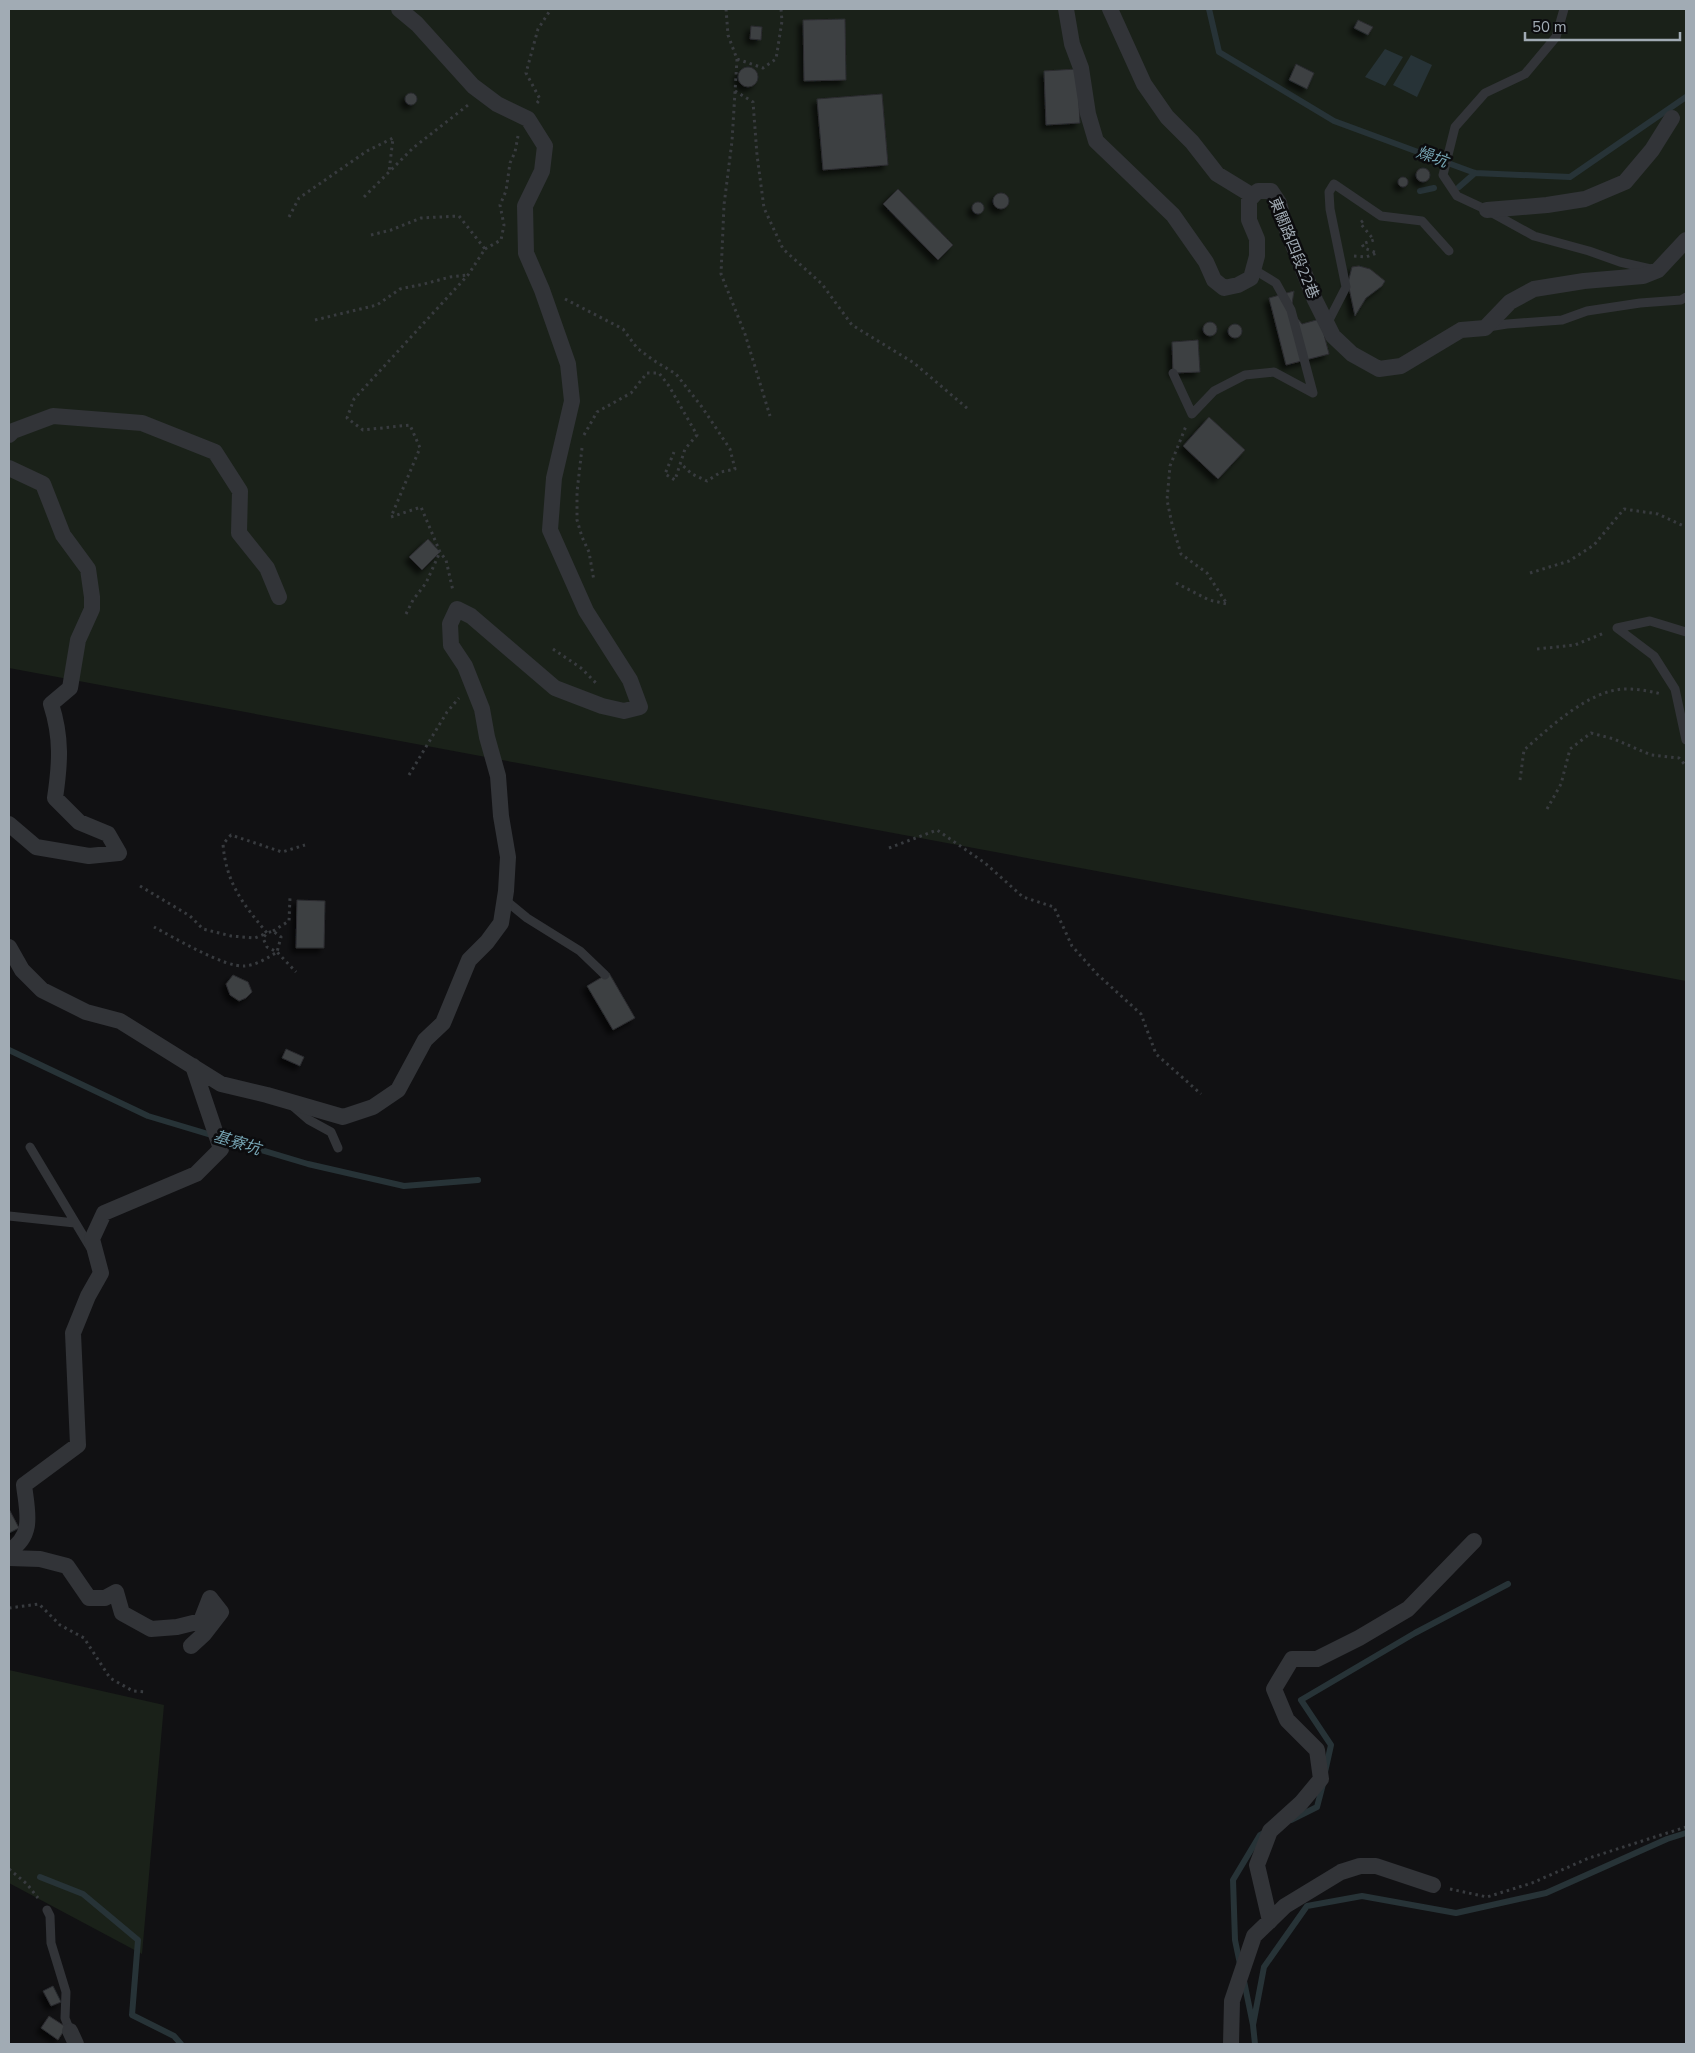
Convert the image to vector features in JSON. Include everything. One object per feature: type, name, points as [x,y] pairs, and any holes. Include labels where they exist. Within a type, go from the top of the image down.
[{"type":"street","points":[[9,947],[22,970],[42,990],[86,1012],[120,1021],[221,1084],[343,1117],[373,1107],[398,1090],[425,1040],[443,1023],[469,960],[487,942],[501,923],[508,857],[501,816],[498,776],[487,737],[482,709],[465,666],[451,645],[450,624],[457,609],[471,616],[555,688],[602,706],[624,711],[640,707],[630,680],[586,611],[550,530],[554,478],[572,401],[568,364],[542,290],[526,252],[525,206],[542,171],[545,146],[528,119],[497,104],[473,86],[416,24],[399,9]]},
{"type":"street","points":[[1066,9],[1072,44],[1081,68],[1088,114],[1096,141],[1173,215],[1206,262],[1214,280],[1224,288],[1238,285],[1251,278],[1254,269]]},
{"type":"street","points":[[1110,9],[1144,84],[1167,117],[1192,142],[1217,174],[1253,196]]},
{"type":"street","points":[[1487,210],[1547,205],[1585,198],[1625,182],[1652,150],[1672,118]]},
{"type":"street","name":"東關路四段22巷","points":[[1254,269],[1257,256],[1257,239],[1249,220],[1249,199],[1258,191],[1271,191],[1279,204],[1284,222],[1315,300],[1333,336],[1352,354],[1379,370],[1401,366],[1461,330],[1485,328]]},
{"type":"street","points":[[1485,328],[1510,302],[1534,289],[1584,281],[1643,276],[1658,270],[1686,240]]},
{"type":"street","points":[[9,435],[14,431],[53,416],[132,422],[142,423],[215,452],[240,491],[239,533],[267,568],[278,597]]},
{"type":"street","points":[[9,468],[43,484],[63,535],[88,569],[92,609],[78,640],[70,688],[51,704],[58,725],[60,760],[55,798],[79,822],[108,834],[119,853],[89,856],[36,847],[9,824]]},
{"type":"street","points":[[9,1551],[19,1545],[28,1525],[24,1485],[78,1445],[73,1334],[88,1296],[102,1273],[92,1239],[104,1213],[196,1174],[221,1149],[193,1066]]},
{"type":"street","points":[[1270,1921],[1257,1865],[1270,1831],[1301,1803],[1321,1779],[1317,1750],[1287,1720],[1274,1689],[1292,1659],[1317,1660],[1408,1609],[1474,1541]]},
{"type":"street","points":[[9,1558],[40,1559],[67,1566],[89,1598],[105,1598],[116,1592],[122,1613],[151,1629],[201,1621],[210,1598],[221,1612],[204,1634],[191,1646]]},
{"type":"street","points":[[1231,2044],[1232,2001],[1254,1936],[1285,1906],[1341,1872],[1360,1866],[1376,1866],[1433,1885]]},
{"type":"lane","points":[[1564,9],[1556,37],[1525,74],[1485,93],[1455,127],[1448,148],[1443,175],[1457,196],[1534,236],[1589,251],[1620,262],[1658,270]]},
{"type":"lane","points":[[1327,324],[1346,287],[1330,209],[1329,192],[1334,184],[1381,216],[1422,221],[1449,251]]},
{"type":"lane","points":[[1173,374],[1192,414],[1214,391],[1245,375],[1274,372],[1313,393],[1290,310],[1276,283],[1254,269]]},
{"type":"lane","points":[[1485,328],[1507,324],[1562,320],[1587,311],[1640,303],[1681,300],[1686,297]]},
{"type":"lane","points":[[1617,628],[1650,621],[1686,632]]},
{"type":"lane","points":[[1617,628],[1654,656],[1675,689],[1686,740]]},
{"type":"lane","points":[[504,899],[527,918],[580,951],[605,975]]},
{"type":"lane","points":[[288,1101],[309,1120],[331,1132],[338,1148]]},
{"type":"lane","points":[[30,1147],[98,1262]]},
{"type":"lane","points":[[9,1216],[75,1223]]},
{"type":"lane","points":[[47,1910],[50,1916],[51,1943],[66,1992],[65,2018],[73,2038]]},
{"type":"path","points":[[457,609],[446,560],[440,552],[421,507],[391,517],[420,448],[410,425],[363,430],[347,418],[354,399],[468,275],[485,248],[501,240],[504,225],[500,205],[506,191],[510,163],[515,152],[518,135],[540,99],[526,73],[538,29],[551,9]]},
{"type":"path","points":[[726,9],[728,35],[737,59],[732,141],[724,205],[721,274],[745,334],[770,416]]},
{"type":"path","points":[[737,59],[763,68],[776,59],[782,20],[781,9]]},
{"type":"path","points":[[735,91],[753,102],[764,208],[783,249],[822,284],[852,325],[914,363],[968,409]]},
{"type":"path","points":[[364,197],[413,148],[482,93]]},
{"type":"path","points":[[289,217],[299,198],[368,151],[393,138],[389,172]]},
{"type":"path","points":[[371,234],[391,230],[421,218],[460,216],[485,248]]},
{"type":"path","points":[[1344,279],[1352,256],[1366,257],[1377,253],[1364,248],[1362,244],[1374,240],[1360,223],[1364,220],[1372,224]]},
{"type":"path","points":[[315,320],[377,305],[400,289],[450,277],[468,275]]},
{"type":"path","points":[[542,290],[593,312],[623,329],[637,348],[676,374],[702,407],[730,449],[735,468],[721,472],[707,481],[692,474],[681,464]]},
{"type":"path","points":[[583,436],[597,412],[631,393],[647,373],[659,373],[669,386],[674,398],[694,427],[697,435],[685,449],[675,480],[665,474],[674,452]]},
{"type":"path","points":[[1176,583],[1209,600],[1227,604],[1207,573],[1181,554],[1167,500],[1170,466],[1181,436],[1192,414]]},
{"type":"path","points":[[582,446],[577,492],[577,520],[589,552],[595,584]]},
{"type":"path","points":[[1530,573],[1569,561],[1594,545],[1624,508],[1658,514],[1686,527]]},
{"type":"path","points":[[406,614],[413,600],[426,583],[440,552]]},
{"type":"path","points":[[1537,649],[1575,645],[1617,628]]},
{"type":"path","points":[[553,649],[581,668],[598,686]]},
{"type":"path","points":[[409,775],[447,712],[456,700],[473,687]]},
{"type":"path","points":[[1520,780],[1524,750],[1567,713],[1601,695],[1624,689],[1670,696],[1677,700]]},
{"type":"path","points":[[1547,809],[1560,784],[1570,749],[1591,733],[1614,739],[1651,755],[1679,758],[1686,766]]},
{"type":"path","points":[[889,848],[938,830],[985,863],[1023,897],[1054,908],[1072,946],[1097,974],[1141,1014],[1156,1054],[1201,1094]]},
{"type":"path","points":[[266,933],[242,903],[225,864],[223,844],[231,835],[282,852],[305,845]]},
{"type":"path","points":[[140,886],[190,916],[204,929],[231,936],[255,938],[273,931],[289,921],[290,897]]},
{"type":"path","points":[[154,927],[212,956],[244,966],[263,960],[277,952],[281,937],[273,931]]},
{"type":"path","points":[[266,933],[263,938],[267,947],[277,952],[296,972]]},
{"type":"path","points":[[9,1608],[39,1604],[60,1626],[84,1638],[110,1678],[133,1691],[146,1692]]},
{"type":"path","points":[[1433,1885],[1486,1897],[1532,1883],[1589,1858],[1686,1826]]},
{"type":"path","points":[[9,1869],[27,1884],[47,1910]]},
{"type":"shaded area","points":[[9,9],[1686,9],[1686,981],[9,668]]},
{"type":"shaded area","points":[[1385,49],[1403,57],[1385,86],[1365,77]]},
{"type":"shaded area","points":[[1411,55],[1432,65],[1417,97],[1393,85]]},
{"type":"shaded area","points":[[9,1670],[164,1705],[142,1954],[9,1883]]},
{"type":"building","points":[[845,19],[846,80],[804,81],[803,20]]},
{"type":"building","points":[[1358,20],[1373,27],[1368,35],[1354,28]]},
{"type":"building","points":[[751,26],[762,27],[761,40],[750,39]]},
{"type":"building","points":[[1296,64],[1314,73],[1307,89],[1289,80]]},
{"type":"building","points":[[748,67],[755,70],[758,77],[755,84],[748,87],[741,84],[738,77],[741,70]]},
{"type":"building","points":[[1077,69],[1080,123],[1046,125],[1044,71]]},
{"type":"building","points":[[411,93],[417,99],[411,105],[405,99]]},
{"type":"building","points":[[882,94],[888,165],[823,170],[817,99]]},
{"type":"building","points":[[1423,168],[1428,170],[1430,175],[1428,180],[1423,182],[1418,180],[1416,175],[1418,170]]},
{"type":"building","points":[[1401,177],[1405,177],[1408,182],[1407,186],[1401,187],[1398,184],[1398,180]]},
{"type":"building","points":[[898,189],[953,245],[938,260],[883,204]]},
{"type":"building","points":[[1001,193],[1009,201],[1001,209],[993,201]]},
{"type":"building","points":[[980,202],[983,203],[983,213],[976,214],[973,213],[972,206],[973,203]]},
{"type":"building","points":[[1359,266],[1370,269],[1385,281],[1382,286],[1366,298],[1355,316],[1348,283],[1352,267]]},
{"type":"building","points":[[1294,291],[1291,310],[1302,324],[1320,319],[1329,354],[1286,365],[1269,298]]},
{"type":"building","points":[[1207,322],[1213,322],[1217,329],[1213,336],[1207,336],[1203,332],[1203,326]]},
{"type":"building","points":[[1232,324],[1238,324],[1242,331],[1238,338],[1232,338],[1228,334],[1228,328]]},
{"type":"building","points":[[1198,340],[1200,372],[1173,373],[1172,342]]},
{"type":"building","points":[[1209,417],[1245,450],[1218,479],[1183,446]]},
{"type":"building","points":[[428,539],[440,552],[422,570],[409,557]]},
{"type":"building","points":[[297,900],[325,901],[324,948],[296,948]]},
{"type":"building","points":[[609,973],[635,1018],[613,1030],[587,986]]},
{"type":"building","points":[[233,975],[248,982],[252,992],[246,998],[239,1001],[230,995],[226,984]]},
{"type":"building","points":[[286,1049],[304,1057],[300,1066],[282,1058]]},
{"type":"building","points":[[9,1509],[19,1528],[9,1533]]},
{"type":"building","points":[[53,1986],[61,2002],[51,2006],[43,1991]]},
{"type":"building","points":[[49,2016],[66,2027],[58,2040],[41,2028]]},
{"type":"waterway","name":"燥坑","points":[[1209,9],[1219,52],[1334,121],[1475,173],[1570,177],[1686,97]]},
{"type":"waterway","points":[[1459,187],[1475,173]]},
{"type":"waterway","points":[[1420,191],[1434,188]]},
{"type":"waterway","name":"基寮坑","points":[[9,1050],[148,1116],[308,1164],[404,1186],[478,1180]]},
{"type":"waterway","points":[[1325,1772],[1331,1745],[1301,1700],[1415,1633],[1508,1584]]},
{"type":"waterway","points":[[1291,1820],[1317,1807],[1323,1784]]},
{"type":"waterway","points":[[1240,1964],[1235,1940],[1233,1880],[1260,1835],[1267,1831]]},
{"type":"waterway","points":[[1255,2044],[1253,2025],[1264,1967],[1307,1906],[1362,1896],[1456,1913],[1546,1893],[1667,1839],[1686,1833]]},
{"type":"waterway","points":[[40,1877],[83,1894],[138,1940],[132,2015],[174,2036],[181,2044]]},
{"type":"waterway","points":[[1244,1981],[1253,2025]]}]
